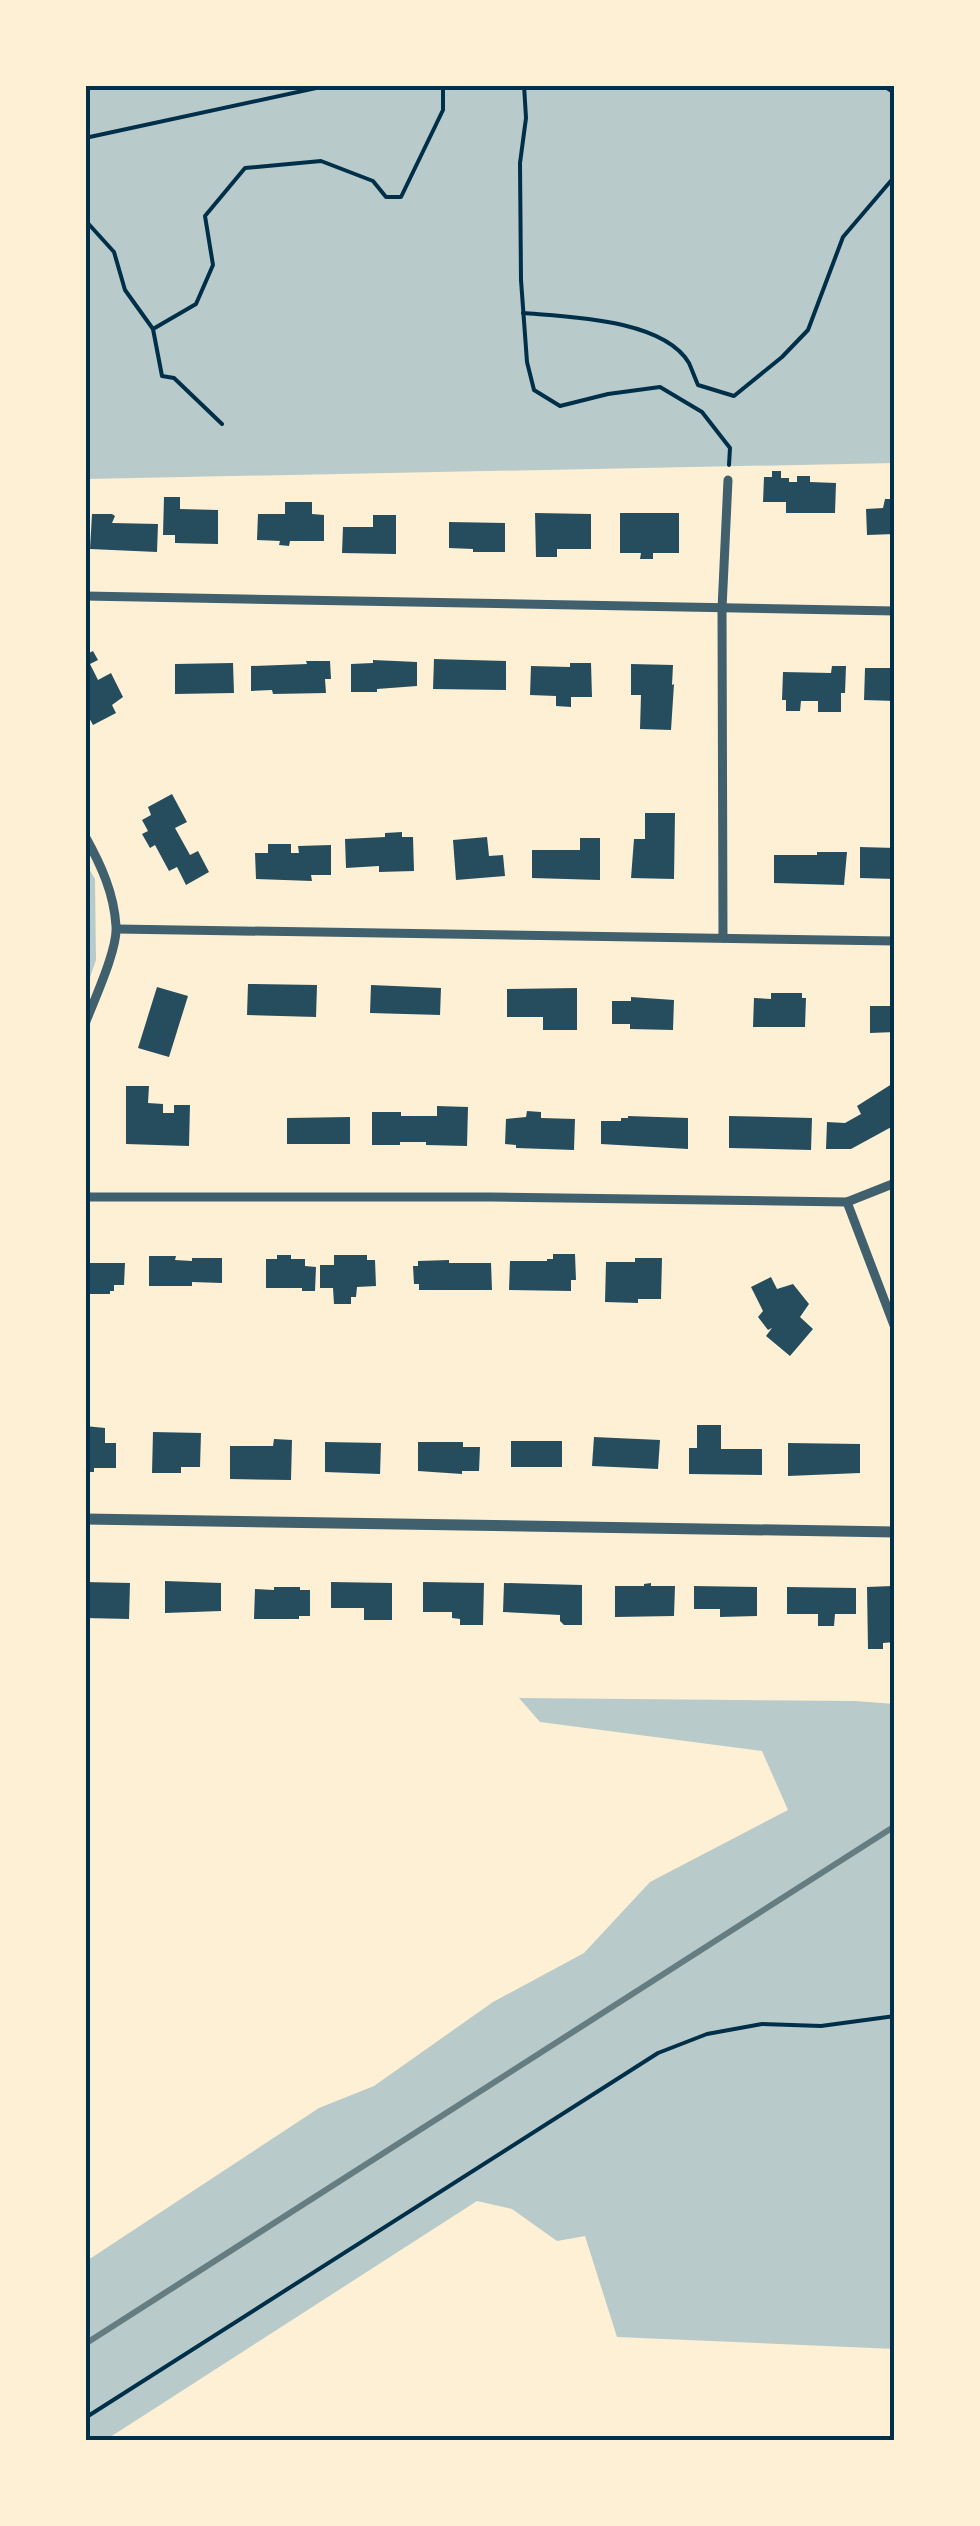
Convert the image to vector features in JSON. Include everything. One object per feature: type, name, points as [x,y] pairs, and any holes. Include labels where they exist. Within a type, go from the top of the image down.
[{"type":"street","points":[[722,938],[722,609],[728,480]]},
{"type":"street","points":[[85,596],[895,611]]},
{"type":"street","points":[[85,836],[105,872],[117,929],[85,1024]]},
{"type":"street","points":[[117,929],[895,941]]},
{"type":"street","points":[[85,1198],[491,1197],[848,1202],[895,1183]]},
{"type":"street","points":[[848,1202],[895,1328]]},
{"type":"street","points":[[85,1519],[895,1532]]},
{"type":"path","points":[[85,138],[330,85]]},
{"type":"path","points":[[153,330],[196,304],[213,265],[205,216],[245,168],[321,161],[373,182],[386,197],[401,197],[443,110],[443,85]]},
{"type":"path","points":[[524,85],[526,118],[520,163],[522,313],[534,390],[560,406],[660,387],[702,412],[730,448],[728,480]]},
{"type":"path","points":[[882,85],[895,93]]},
{"type":"path","points":[[522,313],[593,319],[657,334],[687,360],[698,385],[734,396],[808,330],[844,238],[895,176]]},
{"type":"path","points":[[85,220],[114,252],[125,290],[153,330],[162,376],[174,378],[222,424]]},
{"type":"path","points":[[85,2418],[658,2053],[707,2034],[762,2024],[821,2026],[895,2016]]},
{"type":"shaded area","points":[[85,85],[895,85],[895,463],[85,479]]},
{"type":"shaded area","points":[[85,862],[95,879],[96,960],[85,992]]},
{"type":"shaded area","points":[[519,1698],[895,1704],[895,2349],[617,2337],[585,2236],[557,2241],[512,2209],[477,2201],[104,2441],[85,2441],[85,2262],[319,2108],[374,2086],[493,2002],[584,1953],[650,1882],[788,1810],[762,1751],[540,1722]]},
{"type":"building","points":[[772,471],[781,471],[781,478],[789,478],[789,482],[797,482],[797,476],[810,476],[810,482],[836,483],[835,513],[786,513],[786,502],[763,502],[764,477],[772,477]]},
{"type":"building","points":[[164,497],[180,497],[180,509],[218,510],[218,544],[175,543],[175,535],[163,535]]},
{"type":"building","points":[[885,499],[895,499],[895,534],[867,535],[866,509],[883,508]]},
{"type":"building","points":[[285,502],[312,502],[312,514],[324,515],[324,541],[290,541],[289,546],[279,545],[280,541],[257,540],[258,514],[285,514]]},
{"type":"building","points":[[535,513],[591,514],[591,549],[557,549],[557,557],[536,557]]},
{"type":"building","points":[[620,513],[679,513],[679,553],[653,553],[653,559],[640,559],[641,553],[620,553]]},
{"type":"building","points":[[92,514],[112,514],[112,523],[158,524],[157,552],[90,549]]},
{"type":"building","points":[[373,515],[396,515],[396,554],[342,553],[343,527],[373,527]]},
{"type":"building","points":[[449,522],[505,523],[505,552],[449,548]]},
{"type":"building","points":[[93,651],[98,660],[90,664],[98,680],[111,673],[123,697],[112,705],[116,713],[93,725],[85,715],[85,655]]},
{"type":"building","points":[[434,659],[506,661],[506,690],[433,689]]},
{"type":"building","points":[[373,660],[417,662],[417,686],[351,692],[351,664]]},
{"type":"building","points":[[306,661],[330,661],[331,679],[325,679],[326,693],[251,691],[251,666],[307,664]]},
{"type":"building","points":[[233,663],[234,693],[175,694],[175,664]]},
{"type":"building","points":[[570,663],[591,663],[592,697],[571,697],[571,707],[556,706],[556,696],[530,695],[531,666],[570,667]]},
{"type":"building","points":[[631,664],[673,665],[671,730],[640,729],[641,695],[631,695]]},
{"type":"building","points":[[832,666],[846,666],[841,712],[818,712],[818,701],[801,701],[800,711],[786,711],[786,700],[782,700],[783,672],[831,673]]},
{"type":"building","points":[[865,668],[895,668],[895,701],[864,700]]},
{"type":"building","points":[[172,794],[187,822],[175,828],[190,855],[198,851],[209,872],[186,885],[177,867],[169,871],[155,845],[150,848],[142,834],[148,831],[142,820],[151,815],[148,807]]},
{"type":"building","points":[[645,813],[675,813],[674,879],[631,878],[634,839],[645,839]]},
{"type":"building","points":[[402,832],[402,837],[413,837],[414,871],[379,872],[379,866],[346,868],[345,839]]},
{"type":"building","points":[[487,837],[489,856],[503,855],[505,876],[456,880],[453,840]]},
{"type":"building","points":[[580,838],[600,838],[600,880],[532,878],[532,850],[580,850]]},
{"type":"building","points":[[268,844],[291,844],[291,853],[299,853],[298,846],[331,845],[331,875],[311,875],[312,881],[256,879],[255,853],[268,853]]},
{"type":"building","points":[[860,847],[895,848],[895,879],[860,878]]},
{"type":"building","points":[[847,852],[844,885],[774,883],[774,855]]},
{"type":"building","points":[[248,984],[317,985],[316,1017],[247,1015]]},
{"type":"building","points":[[371,985],[441,988],[440,1015],[370,1013]]},
{"type":"building","points":[[157,987],[188,996],[169,1057],[138,1048]]},
{"type":"building","points":[[577,988],[577,1030],[543,1030],[543,1017],[507,1017],[507,989]]},
{"type":"building","points":[[771,993],[802,993],[802,998],[806,998],[805,1027],[753,1027],[754,998],[771,999]]},
{"type":"building","points":[[631,997],[674,1000],[673,1030],[630,1029],[630,1024],[612,1024],[612,1001],[631,1001]]},
{"type":"building","points":[[891,998],[895,998],[895,1032],[870,1033],[870,1006],[891,1006]]},
{"type":"building","points":[[895,1082],[895,1125],[851,1149],[826,1149],[827,1122],[845,1123],[861,1114],[857,1106]]},
{"type":"building","points":[[126,1086],[149,1086],[148,1103],[163,1104],[163,1113],[174,1113],[174,1105],[190,1105],[189,1146],[126,1144]]},
{"type":"building","points":[[437,1106],[468,1107],[467,1146],[426,1142],[372,1145],[372,1112],[437,1116]]},
{"type":"building","points":[[527,1111],[541,1112],[541,1118],[575,1119],[574,1150],[516,1148],[505,1144],[506,1119],[526,1117]]},
{"type":"building","points":[[628,1116],[688,1118],[688,1149],[601,1144],[601,1121],[621,1121]]},
{"type":"building","points":[[729,1116],[812,1118],[811,1150],[729,1148]]},
{"type":"building","points":[[350,1117],[350,1144],[287,1144],[287,1118]]},
{"type":"building","points":[[553,1254],[575,1254],[576,1280],[571,1280],[571,1291],[509,1290],[510,1261],[547,1261],[553,1259]]},
{"type":"building","points":[[277,1255],[305,1259],[305,1266],[316,1267],[315,1291],[266,1288],[266,1259],[277,1259]]},
{"type":"building","points":[[334,1255],[367,1255],[367,1260],[375,1260],[376,1286],[357,1287],[351,1304],[334,1304],[333,1288],[320,1288],[320,1265],[334,1265]]},
{"type":"building","points":[[149,1256],[176,1256],[175,1260],[192,1261],[222,1258],[222,1283],[149,1286]]},
{"type":"building","points":[[635,1258],[662,1258],[661,1299],[605,1302],[606,1262],[635,1262]]},
{"type":"building","points":[[418,1261],[491,1263],[492,1290],[419,1290],[419,1284],[414,1284],[413,1266],[418,1266]]},
{"type":"building","points":[[85,1263],[125,1263],[124,1285],[114,1285],[110,1294],[85,1294]]},
{"type":"building","points":[[771,1277],[777,1289],[793,1284],[809,1304],[800,1317],[813,1329],[790,1356],[766,1336],[772,1328],[768,1330],[758,1317],[763,1311],[751,1287]]},
{"type":"building","points":[[697,1425],[721,1425],[721,1449],[762,1449],[762,1475],[689,1474],[689,1448],[697,1448]]},
{"type":"building","points":[[85,1426],[105,1428],[105,1443],[116,1443],[116,1468],[85,1472]]},
{"type":"building","points":[[153,1432],[201,1433],[200,1467],[181,1467],[181,1473],[152,1473]]},
{"type":"building","points":[[594,1437],[660,1440],[658,1469],[592,1466]]},
{"type":"building","points":[[274,1439],[292,1440],[291,1480],[230,1479],[230,1446],[273,1446]]},
{"type":"building","points":[[511,1441],[562,1441],[562,1467],[511,1467]]},
{"type":"building","points":[[325,1442],[381,1443],[380,1474],[325,1472]]},
{"type":"building","points":[[418,1442],[463,1442],[463,1447],[480,1447],[479,1471],[418,1471]]},
{"type":"building","points":[[788,1443],[860,1444],[860,1473],[788,1476]]},
{"type":"building","points":[[165,1581],[221,1583],[221,1611],[165,1613]]},
{"type":"building","points":[[85,1582],[130,1583],[129,1619],[85,1618]]},
{"type":"building","points":[[331,1582],[392,1583],[392,1620],[364,1620],[364,1608],[331,1608]]},
{"type":"building","points":[[423,1582],[484,1583],[483,1625],[460,1625],[460,1619],[452,1618],[452,1612],[423,1612]]},
{"type":"building","points":[[504,1583],[582,1585],[582,1625],[564,1625],[560,1615],[503,1612]]},
{"type":"building","points":[[615,1586],[675,1586],[674,1616],[615,1617]]},
{"type":"building","points":[[694,1586],[757,1587],[757,1616],[720,1617],[720,1609],[694,1609]]},
{"type":"building","points":[[892,1586],[895,1642],[883,1643],[883,1649],[868,1649],[867,1587]]},
{"type":"building","points":[[787,1587],[856,1588],[856,1614],[835,1614],[834,1626],[818,1626],[818,1614],[787,1614]]},
{"type":"building","points":[[255,1589],[310,1590],[310,1616],[254,1619]]},
{"type":"railway","points":[[85,2344],[895,1826]]}]
